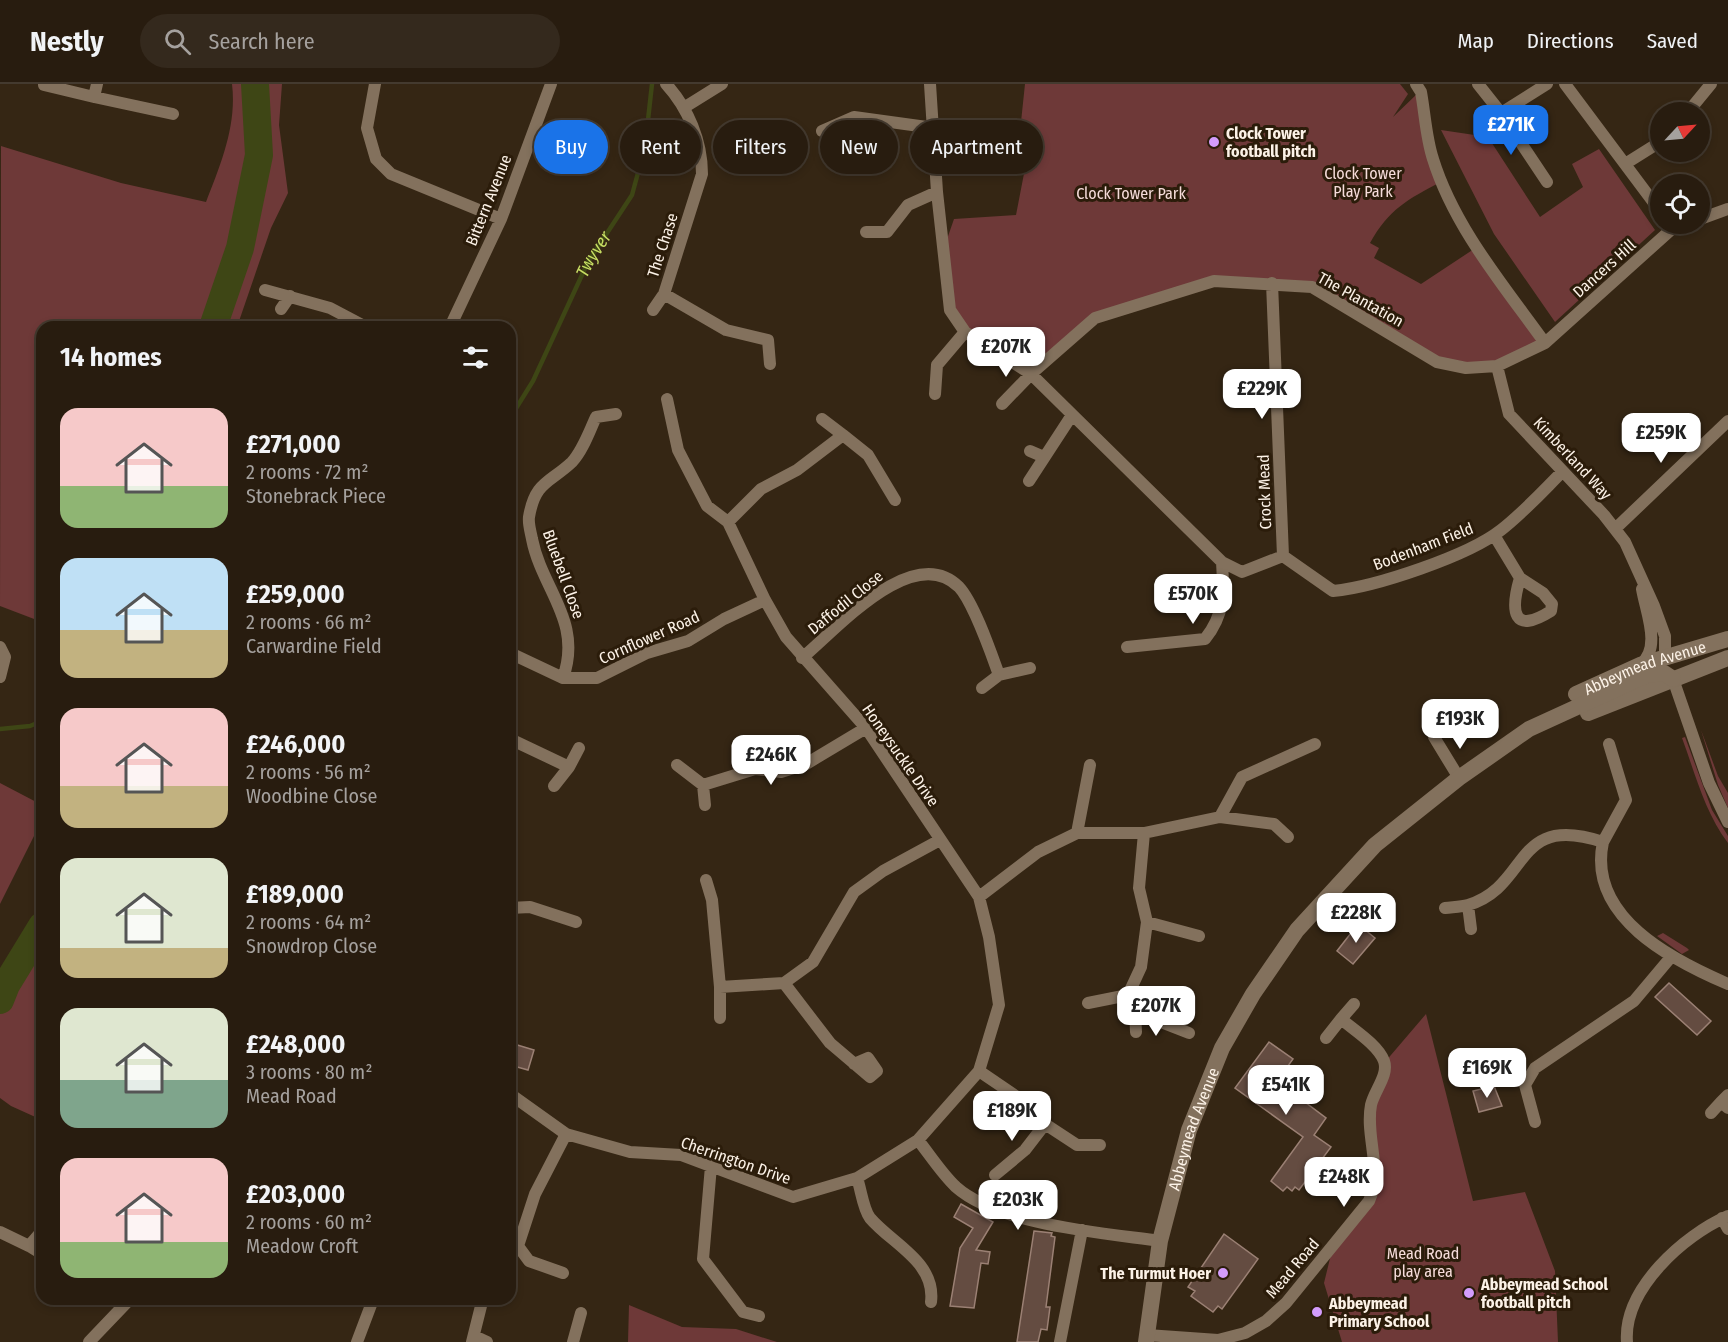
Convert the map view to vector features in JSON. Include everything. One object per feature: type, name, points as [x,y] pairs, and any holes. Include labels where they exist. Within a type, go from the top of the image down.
[{"type":"street","points":[[94,97],[97,84]]},
{"type":"street","points":[[375,84],[367,128],[376,159],[392,174],[501,219]]},
{"type":"street","name":"Bittern Avenue","points":[[453,321],[501,219],[551,84]]},
{"type":"street","name":"The Chase","points":[[666,84],[685,107],[702,153],[702,174],[664,294],[726,330],[768,340],[770,364]]},
{"type":"street","points":[[685,107],[722,84]]},
{"type":"street","points":[[930,84],[933,120]]},
{"type":"street","points":[[1416,84],[1421,92],[1432,157],[1441,182],[1472,239],[1545,343]]},
{"type":"street","points":[[1478,84],[1501,113],[1547,182]]},
{"type":"street","points":[[1501,113],[1547,84]]},
{"type":"street","points":[[1565,84],[1650,198]]},
{"type":"street","points":[[1696,102],[1711,84]]},
{"type":"street","points":[[44,85],[173,114]]},
{"type":"street","points":[[847,120],[854,117],[876,120]]},
{"type":"street","points":[[1625,164],[1650,148]]},
{"type":"street","points":[[936,174],[950,310],[964,332],[1031,374],[1222,562],[1242,572],[1283,556]]},
{"type":"street","points":[[867,232],[887,232],[908,205],[937,192]]},
{"type":"street","points":[[1710,215],[1728,209]]},
{"type":"street","name":"Dancers Hill","points":[[1545,343],[1663,234]]},
{"type":"street","name":"The Plantation","points":[[1002,404],[1031,374],[1095,318],[1214,281],[1312,287],[1437,362],[1466,368],[1497,366],[1545,343]]},
{"type":"street","name":"Crock Mead","points":[[1272,284],[1283,556]]},
{"type":"street","points":[[265,290],[330,308],[355,321]]},
{"type":"street","points":[[653,310],[664,294]]},
{"type":"street","points":[[281,309],[290,296]]},
{"type":"street","points":[[935,394],[937,365],[964,332]]},
{"type":"street","name":"Kimberland Way","points":[[1497,366],[1509,414],[1616,528],[1638,567],[1665,636],[1665,657]]},
{"type":"street","name":"Honeysuckle Drive","points":[[667,399],[678,450],[707,506],[728,522],[751,566],[765,600],[786,637],[802,658],[866,728],[979,897],[989,937],[999,1005],[979,1071],[918,1140]]},
{"type":"street","name":"Bluebell Close","points":[[563,678],[568,664],[569,643],[565,616],[534,550],[528,519],[540,486],[573,461],[596,417],[616,414]]},
{"type":"street","points":[[1029,481],[1072,415]]},
{"type":"street","points":[[822,419],[868,455],[894,500]]},
{"type":"street","points":[[1616,528],[1728,421]]},
{"type":"street","points":[[728,522],[761,489],[797,470],[843,435]]},
{"type":"street","points":[[1030,451],[1044,457]]},
{"type":"street","name":"Bodenham Field","points":[[1283,556],[1333,591],[1359,588],[1469,549],[1494,535],[1562,472]]},
{"type":"street","points":[[1494,535],[1520,578]]},
{"type":"street","points":[[1127,647],[1205,639],[1218,622],[1224,591],[1222,562]]},
{"type":"street","name":"Kimberland Way","points":[[1638,567],[1651,640],[1665,657]]},
{"type":"street","name":"Daffodil Close","points":[[802,658],[885,588],[912,574],[935,574],[958,587],[983,632],[999,675]]},
{"type":"street","name":"Cornflower Road","points":[[516,656],[563,678],[597,678],[647,653],[688,641],[724,619],[765,600]]},
{"type":"street","points":[[1665,636],[1673,648],[1687,651]]},
{"type":"street","name":"Abbeymead Avenue","points":[[1507,746],[1527,723],[1558,704],[1640,665],[1728,639]]},
{"type":"street","points":[[1640,665],[1652,652],[1651,640]]},
{"type":"street","points":[[0,646],[5,657],[0,677]]},
{"type":"street","points":[[1665,657],[1709,783],[1728,822]]},
{"type":"street","name":"Abbeymead Avenue","points":[[1147,1339],[1160,1241],[1177,1168],[1199,1102],[1222,1048],[1253,994],[1297,930],[1353,866],[1375,845],[1459,778],[1507,746],[1728,658]]},
{"type":"street","points":[[982,688],[999,675],[1030,668]]},
{"type":"street","points":[[703,785],[755,769],[781,772],[806,764],[866,728]]},
{"type":"street","points":[[1434,736],[1459,778]]},
{"type":"street","points":[[516,742],[569,767]]},
{"type":"street","points":[[1220,817],[1242,777],[1315,744]]},
{"type":"street","points":[[1609,744],[1624,788],[1625,804],[1603,842],[1602,859],[1605,880],[1614,905],[1628,923],[1671,957],[1728,984]]},
{"type":"street","points":[[554,786],[569,767],[579,748]]},
{"type":"street","points":[[677,765],[703,785],[705,805]]},
{"type":"street","points":[[1077,833],[1090,787],[1090,765]]},
{"type":"street","points":[[979,897],[1038,852],[1077,833],[1144,833],[1220,817],[1274,824],[1288,837]]},
{"type":"street","points":[[1136,1032],[1135,1012],[1128,995],[1141,967],[1146,922],[1139,888],[1144,833]]},
{"type":"street","points":[[1445,908],[1468,905],[1488,895],[1529,851],[1546,838],[1569,833],[1603,842]]},
{"type":"street","points":[[720,987],[784,984],[813,962],[854,892],[883,871],[940,840]]},
{"type":"street","points":[[706,880],[712,900],[720,987],[720,1018]]},
{"type":"street","points":[[1468,905],[1471,929]]},
{"type":"street","points":[[516,908],[530,907],[576,922]]},
{"type":"street","points":[[1146,922],[1199,936]]},
{"type":"street","points":[[1535,1122],[1524,1085],[1535,1068],[1634,1001],[1671,957]]},
{"type":"street","points":[[784,984],[830,1043],[870,1077]]},
{"type":"street","points":[[1088,1003],[1128,995]]},
{"type":"street","points":[[1326,1038],[1354,1004]]},
{"type":"street","points":[[1135,1012],[1189,1033]]},
{"type":"street","name":"Mead Road","points":[[1147,1339],[1218,1340],[1245,1333],[1266,1322],[1286,1304],[1369,1201],[1374,1180],[1371,1104],[1385,1070],[1385,1062],[1376,1049],[1341,1019]]},
{"type":"street","points":[[979,1071],[1023,1101],[1075,1151],[1100,1145]]},
{"type":"street","name":"Cherrington Drive","points":[[516,1098],[566,1134],[630,1152],[681,1155],[793,1197],[857,1178],[918,1140]]},
{"type":"street","points":[[1711,1113],[1726,1101]]},
{"type":"street","points":[[994,1175],[1025,1150],[1045,1124]]},
{"type":"street","points":[[516,1242],[535,1194],[566,1134]]},
{"type":"street","points":[[918,1140],[957,1187],[1002,1213],[1082,1230],[1160,1241]]},
{"type":"street","points":[[711,1166],[701,1261],[743,1312],[759,1316]]},
{"type":"street","points":[[857,1178],[869,1217],[903,1246],[929,1277],[932,1291],[931,1302]]},
{"type":"street","points":[[1627,1342],[1626,1334],[1635,1303],[1656,1268],[1692,1237],[1726,1221]]},
{"type":"street","points":[[1060,1342],[1082,1230]]},
{"type":"street","points":[[0,1232],[36,1250]]},
{"type":"street","points":[[29,1246],[36,1238]]},
{"type":"street","points":[[516,1249],[529,1261],[563,1273]]},
{"type":"street","points":[[89,1342],[121,1305]]},
{"type":"street","points":[[357,1342],[371,1305]]},
{"type":"street","points":[[481,1306],[473,1339],[488,1342]]},
{"type":"street","points":[[573,1342],[581,1314]]},
{"type":"green space","points":[[232,84],[282,84],[279,125],[288,193],[271,228],[239,321],[36,321],[36,620],[0,606],[1,146],[121,183],[206,202],[227,144],[233,99]]},
{"type":"green space","name":"Clock Tower Park","points":[[1025,84],[1400,84],[1408,94],[1393,117],[1417,94],[1441,182],[1400,206],[1384,222],[1370,243],[1379,248],[1374,258],[1421,284],[1477,247],[1545,343],[1497,366],[1437,362],[1312,287],[1214,281],[1095,318],[1031,374],[965,332],[950,310],[945,245],[954,219],[1016,215],[1024,174],[1043,174],[1043,120],[1021,120]]},
{"type":"green space","points":[[1441,130],[1488,137],[1540,217],[1583,187],[1572,164],[1599,149],[1650,223],[1651,234],[1555,322],[1494,234]]},
{"type":"green space","points":[[1701,730],[1718,776],[1728,793],[1728,808],[1718,785]]},
{"type":"green space","points":[[1685,737],[1712,810],[1728,836],[1728,843],[1713,819],[1701,792],[1682,738]]},
{"type":"green space","points":[[0,783],[36,802],[36,832],[0,904]]},
{"type":"green space","points":[[1663,933],[1689,950],[1682,954],[1657,936]]},
{"type":"green space","points":[[36,936],[36,1117],[11,1106],[0,1098],[0,1000],[6,985]]},
{"type":"green space","name":"Mead Road play area","points":[[1426,1014],[1473,1201],[1525,1192],[1555,1271],[1558,1342],[1342,1342],[1324,1283],[1334,1242],[1369,1201],[1370,1113],[1385,1062]]},
{"type":"green space","points":[[629,1305],[682,1327],[736,1329],[777,1342],[628,1342]]},
{"type":"building","points":[[1358,924],[1375,938],[1353,964],[1337,951]]},
{"type":"building","points":[[1669,983],[1711,1021],[1697,1035],[1655,997]]},
{"type":"building","points":[[1269,1042],[1293,1059],[1277,1081],[1326,1118],[1314,1135],[1331,1147],[1299,1190],[1295,1187],[1292,1191],[1287,1187],[1283,1191],[1271,1181],[1303,1137],[1235,1088]]},
{"type":"building","points":[[516,1045],[534,1050],[528,1070],[516,1067]]},
{"type":"building","points":[[1494,1086],[1502,1106],[1479,1112],[1473,1091]]},
{"type":"building","points":[[961,1204],[993,1222],[976,1250],[990,1252],[988,1264],[981,1263],[974,1308],[950,1306],[960,1248],[973,1228],[954,1217]]},
{"type":"building","points":[[1034,1231],[1052,1233],[1051,1236],[1055,1237],[1046,1307],[1050,1307],[1047,1330],[1041,1329],[1038,1342],[1017,1342]]},
{"type":"building","name":"The Turmut Hoer","points":[[1224,1234],[1258,1259],[1222,1309],[1218,1306],[1213,1312],[1191,1296],[1195,1291],[1188,1287]]},
{"type":"waterway","name":"Twyver","points":[[215,321],[240,248],[259,155],[255,84]]},
{"type":"waterway","name":"Twyver","points":[[516,408],[533,381],[588,262],[632,195],[645,147],[652,84]]},
{"type":"waterway","points":[[0,729],[36,724]]},
{"type":"waterway","name":"Twyver","points":[[0,1000],[6,985],[36,936]]},
{"type":"place","name":"Clock Tower football pitch","points":[[1214,142]]},
{"type":"place","name":"The Turmut Hoer","points":[[1223,1273]]},
{"type":"place","name":"Abbeymead School football pitch","points":[[1469,1293]]},
{"type":"place","name":"Abbeymead Primary School","points":[[1317,1312]]},
{"type":"park label","name":"Clock Tower Play Park","points":[[1363,182]]}]
